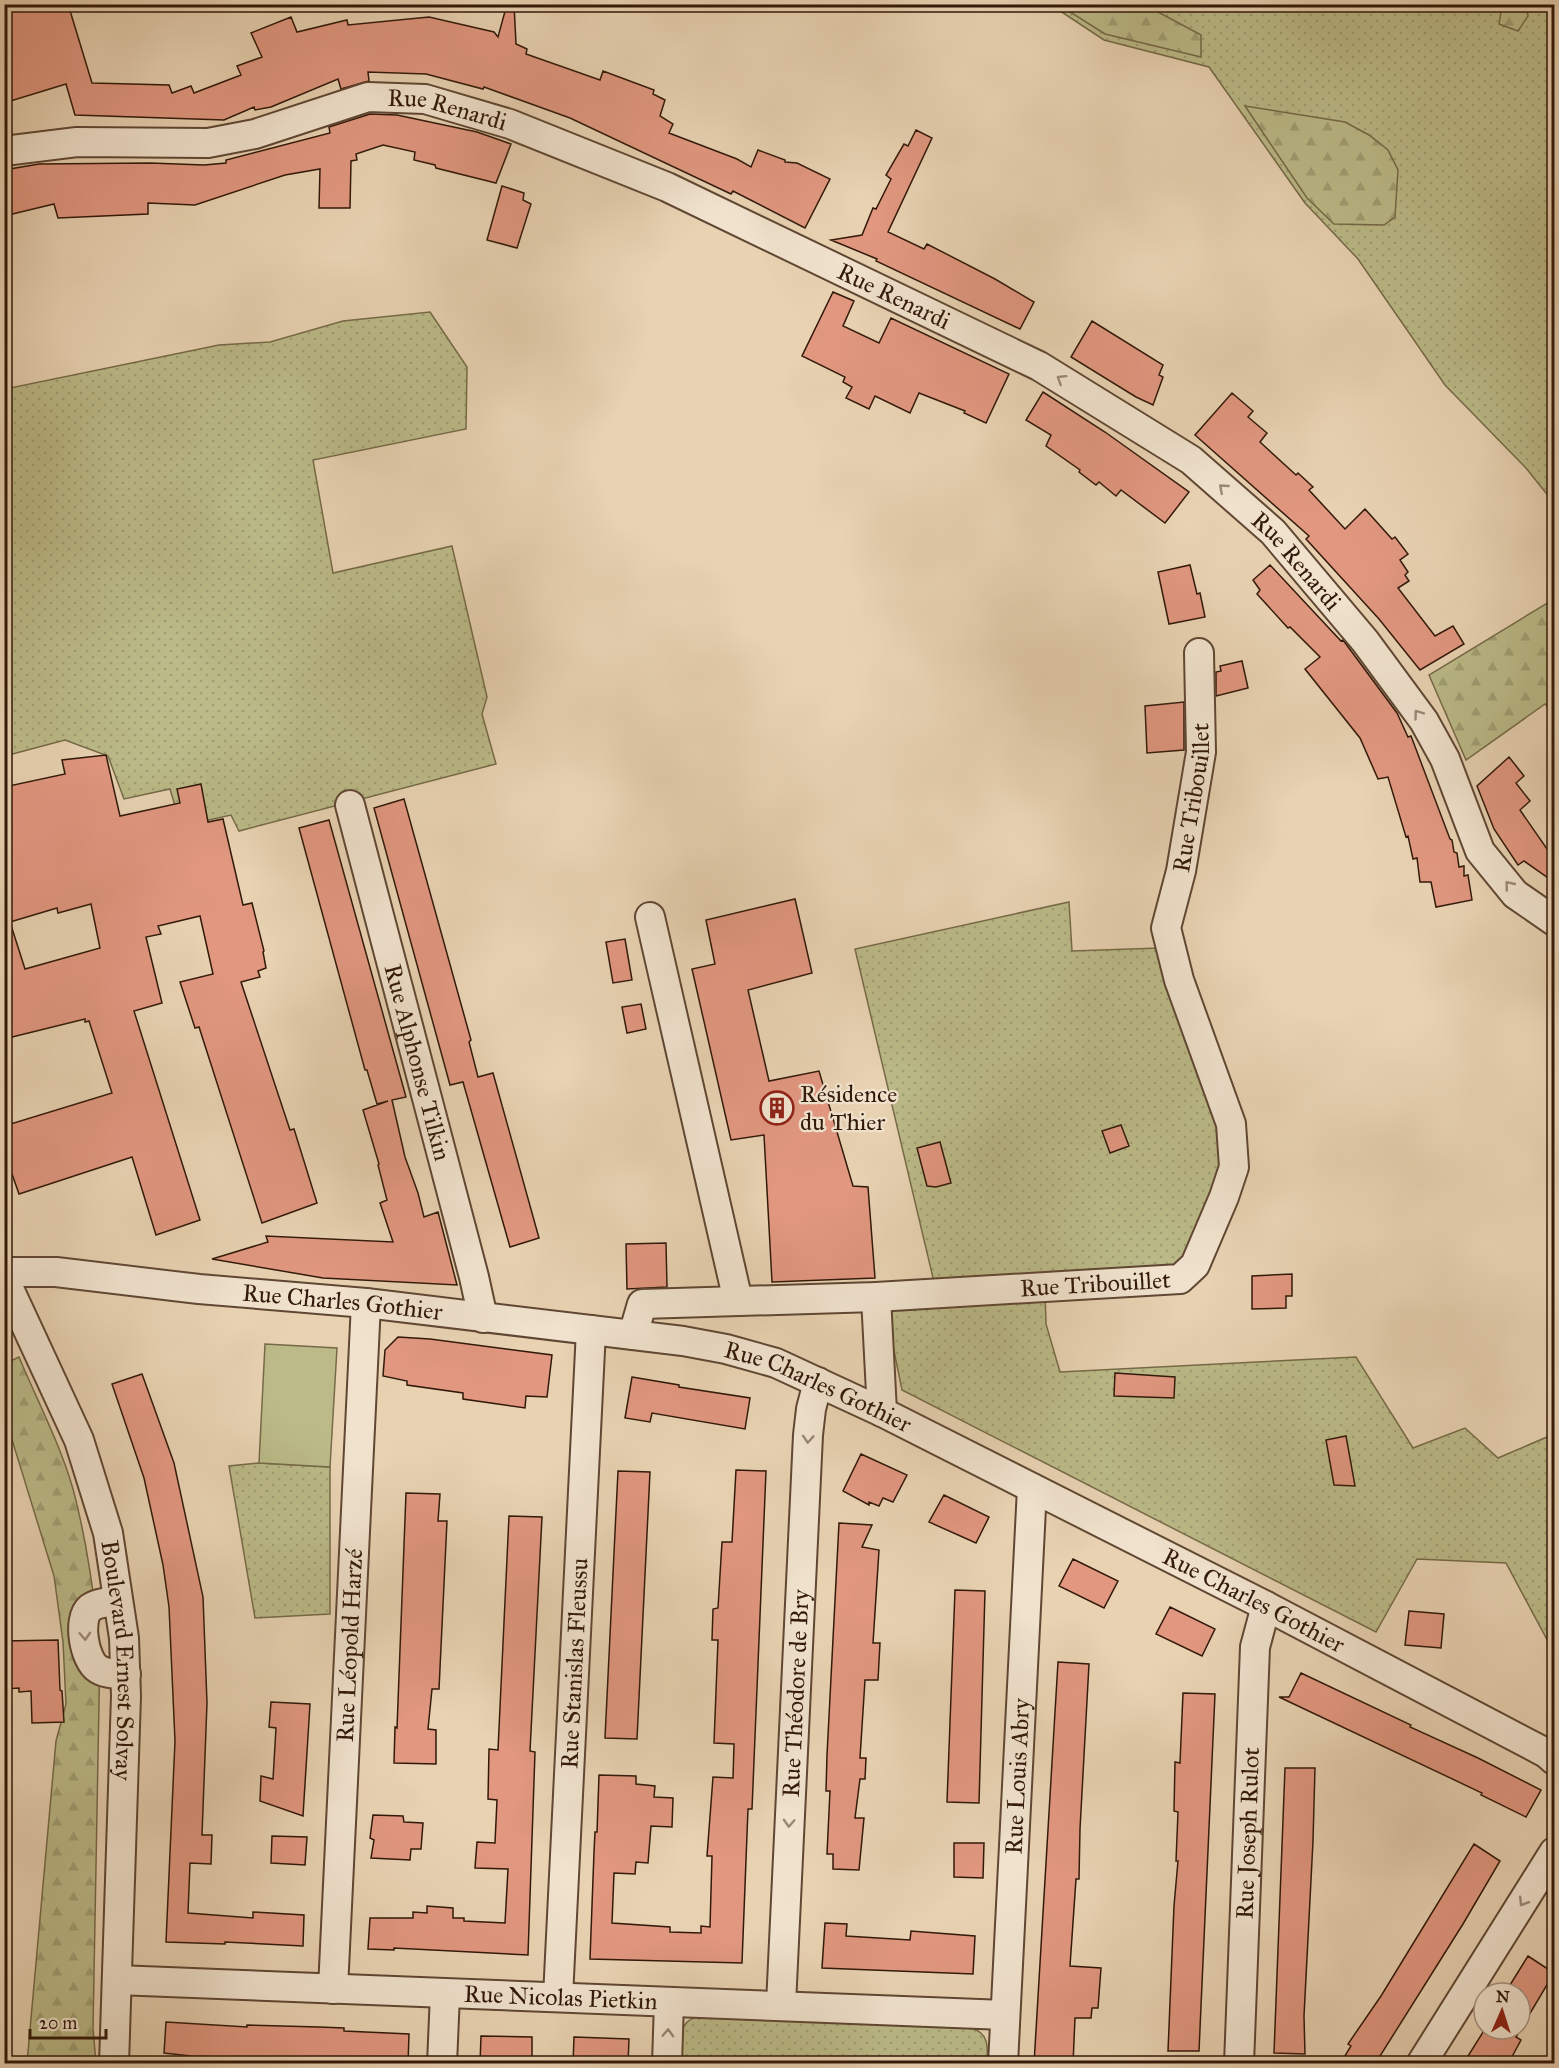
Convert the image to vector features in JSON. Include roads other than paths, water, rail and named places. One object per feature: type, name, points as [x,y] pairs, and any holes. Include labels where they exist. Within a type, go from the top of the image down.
[{"type":"street","name":"Rue Renardi","points":[[4,151],[78,142],[208,143],[255,134],[368,97],[425,99],[510,124],[667,186],[1040,366],[1191,460],[1273,532],[1365,641],[1424,722],[1445,759],[1480,851],[1515,894],[1554,921]]},
{"type":"street","name":"Rue Tribouillet","points":[[633,1335],[642,1304],[876,1297],[1180,1279],[1195,1265],[1224,1197],[1234,1167],[1231,1124],[1179,980],[1166,928],[1181,871],[1201,752],[1199,653]]},
{"type":"street","name":"Rue Alphonse Tilkin","points":[[350,806],[483,1318]]},
{"type":"street","points":[[650,917],[738,1301]]},
{"type":"street","name":"Rue Charles Gothier","points":[[4,1272],[56,1272],[199,1289],[366,1303],[683,1341],[726,1349],[776,1363],[882,1412],[1266,1606],[1546,1753],[1554,1760]]},
{"type":"street","name":"Boulevard Ernest Solvay","points":[[4,1278],[79,1440],[108,1533],[124,1638],[126,1674],[114,2064]]},
{"type":"street","points":[[876,1297],[882,1412]]},
{"type":"street","name":"Rue Léopold Harzé","points":[[333,1989],[366,1303]]},
{"type":"street","name":"Rue Stanislas Fleussu","points":[[558,1997],[591,1330]]},
{"type":"street","name":"Rue Théodore de Bry","points":[[781,2006],[808,1435],[811,1409],[818,1382]]},
{"type":"street","name":"Rue Louis Abry","points":[[1003,2064],[1032,1488]]},
{"type":"street","points":[[118,1602],[98,1605],[91,1608],[85,1615],[85,1652],[89,1661],[98,1670],[109,1674],[126,1674]]},
{"type":"street","name":"Rue Joseph Rulot","points":[[1239,2064],[1255,1647],[1266,1606]]},
{"type":"street","points":[[1421,2064],[1554,1852]]},
{"type":"street","name":"Rue Nicolas Pietkin","points":[[117,1980],[1005,2016]]},
{"type":"street","points":[[442,2064],[445,1994]]},
{"type":"street","points":[[667,2064],[669,2002]]},
{"type":"place","name":"Résidence du Thier","points":[[777,1108]]}]
